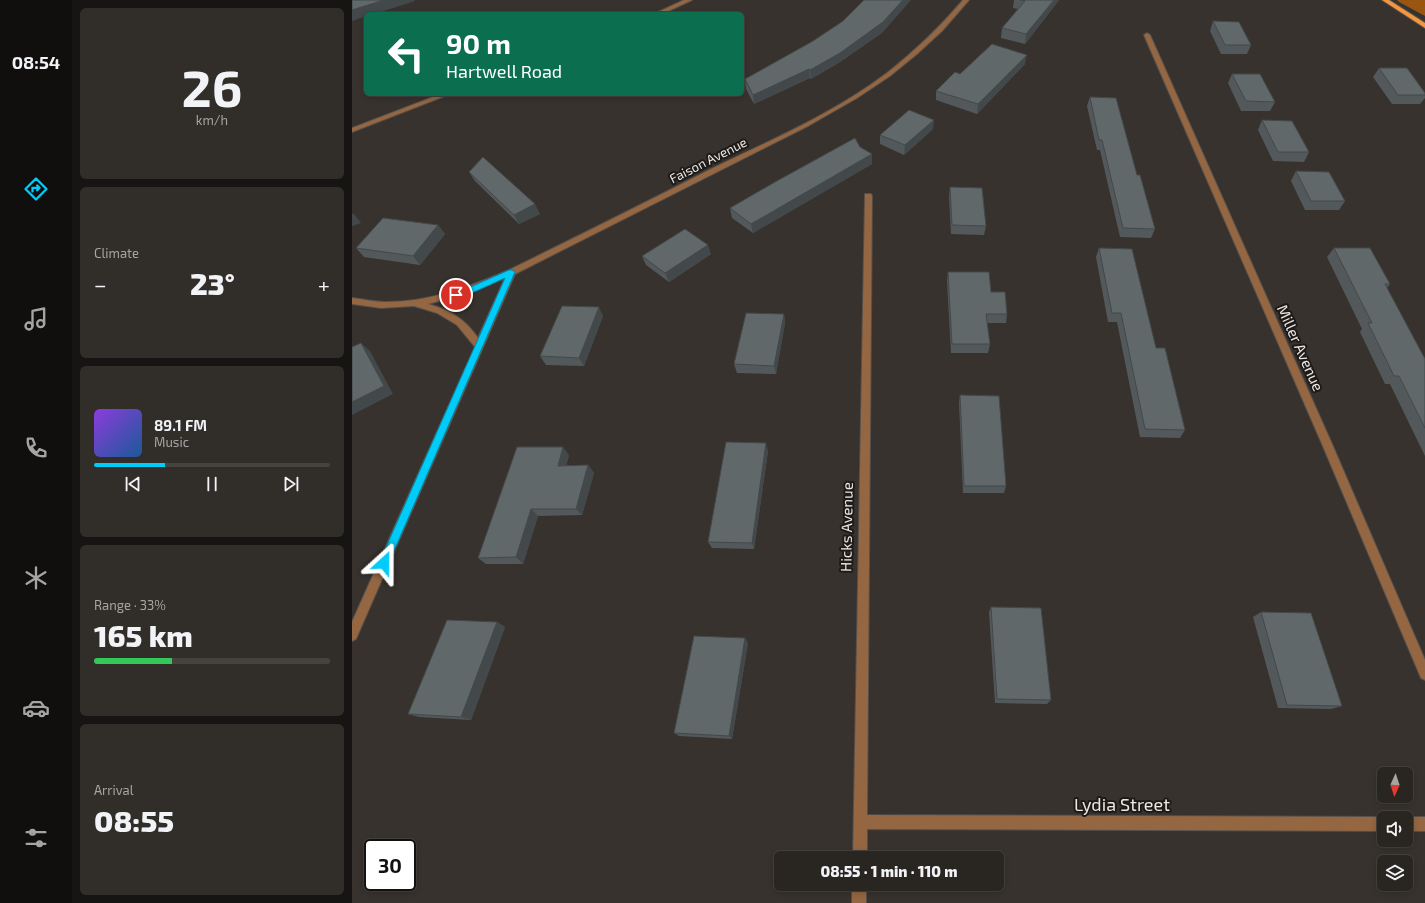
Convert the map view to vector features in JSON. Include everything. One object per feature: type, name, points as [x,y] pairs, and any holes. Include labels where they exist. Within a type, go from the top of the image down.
[{"type":"main road","points":[[1385,0],[1425,26]]},
{"type":"street","points":[[662,12],[689,0]]},
{"type":"street","name":"Faison Avenue","points":[[412,304],[442,299],[471,290],[512,272],[806,125],[888,75],[940,30],[966,0]]},
{"type":"street","name":"Miller Avenue","points":[[1147,35],[1327,444],[1425,674]]},
{"type":"street","points":[[352,130],[442,96]]},
{"type":"street","name":"Hicks Avenue","points":[[860,851],[868,196]]},
{"type":"street","points":[[352,636],[512,272]]},
{"type":"street","points":[[352,301],[385,305],[412,304],[444,311],[464,325],[479,346]]},
{"type":"street","name":"Lydia Street","points":[[860,822],[1377,824]]},
{"type":"street","points":[[1413,824],[1425,824]]},
{"type":"street","points":[[859,891],[859,903]]},
{"type":"shaded area","points":[[1397,0],[1425,0],[1425,16],[1399,2]]},
{"type":"building","points":[[352,0],[384,0],[352,10]]},
{"type":"building","points":[[864,0],[903,0],[883,22],[840,53],[810,70],[809,69],[753,95],[745,79],[813,41],[843,21]]},
{"type":"building","points":[[1020,0],[1054,0],[1026,34],[1002,28],[1025,1]]},
{"type":"building","points":[[1213,21],[1239,22],[1251,45],[1225,45]]},
{"type":"building","points":[[992,44],[1027,55],[978,104],[936,91],[955,72],[960,74]]},
{"type":"building","points":[[1379,68],[1407,68],[1425,95],[1398,95]]},
{"type":"building","points":[[1232,74],[1260,74],[1275,102],[1246,101]]},
{"type":"building","points":[[1090,97],[1116,98],[1137,175],[1140,175],[1155,229],[1123,228],[1102,140],[1099,140]]},
{"type":"building","points":[[909,110],[934,120],[905,145],[880,135]]},
{"type":"building","points":[[1262,120],[1292,121],[1309,152],[1278,152]]},
{"type":"building","points":[[855,138],[860,147],[872,154],[751,224],[730,208],[775,182]]},
{"type":"building","points":[[483,157],[535,204],[514,215],[469,172]]},
{"type":"building","points":[[1296,171],[1329,172],[1345,201],[1311,201]]},
{"type":"building","points":[[950,187],[982,188],[986,226],[952,225]]},
{"type":"building","points":[[383,218],[438,225],[413,256],[356,248]]},
{"type":"building","points":[[685,229],[708,245],[665,273],[642,256]]},
{"type":"building","points":[[1099,248],[1132,249],[1156,348],[1165,348],[1185,430],[1145,429],[1121,313],[1112,313]]},
{"type":"building","points":[[1334,248],[1370,248],[1390,284],[1385,284],[1425,359],[1425,428],[1399,376],[1394,376],[1368,323],[1372,323]]},
{"type":"building","points":[[948,272],[989,272],[991,292],[1005,292],[1007,314],[986,314],[990,344],[952,344]]},
{"type":"building","points":[[562,306],[599,307],[579,358],[540,356]]},
{"type":"building","points":[[746,313],[784,314],[774,366],[734,364]]},
{"type":"building","points":[[361,343],[384,386],[352,402],[352,347]]},
{"type":"building","points":[[960,395],[999,396],[1006,486],[964,486]]},
{"type":"building","points":[[726,442],[766,443],[752,543],[708,542]]},
{"type":"building","points":[[517,447],[563,447],[558,466],[588,465],[576,509],[531,509],[516,557],[478,558]]},
{"type":"building","points":[[991,607],[1041,608],[1051,700],[997,699]]},
{"type":"building","points":[[1261,612],[1311,613],[1342,706],[1287,705]]},
{"type":"building","points":[[447,620],[497,622],[461,717],[408,714]]},
{"type":"building","points":[[694,636],[745,638],[729,736],[674,733]]},
{"type":"route","points":[[384,563],[512,272],[456,295]]}]
